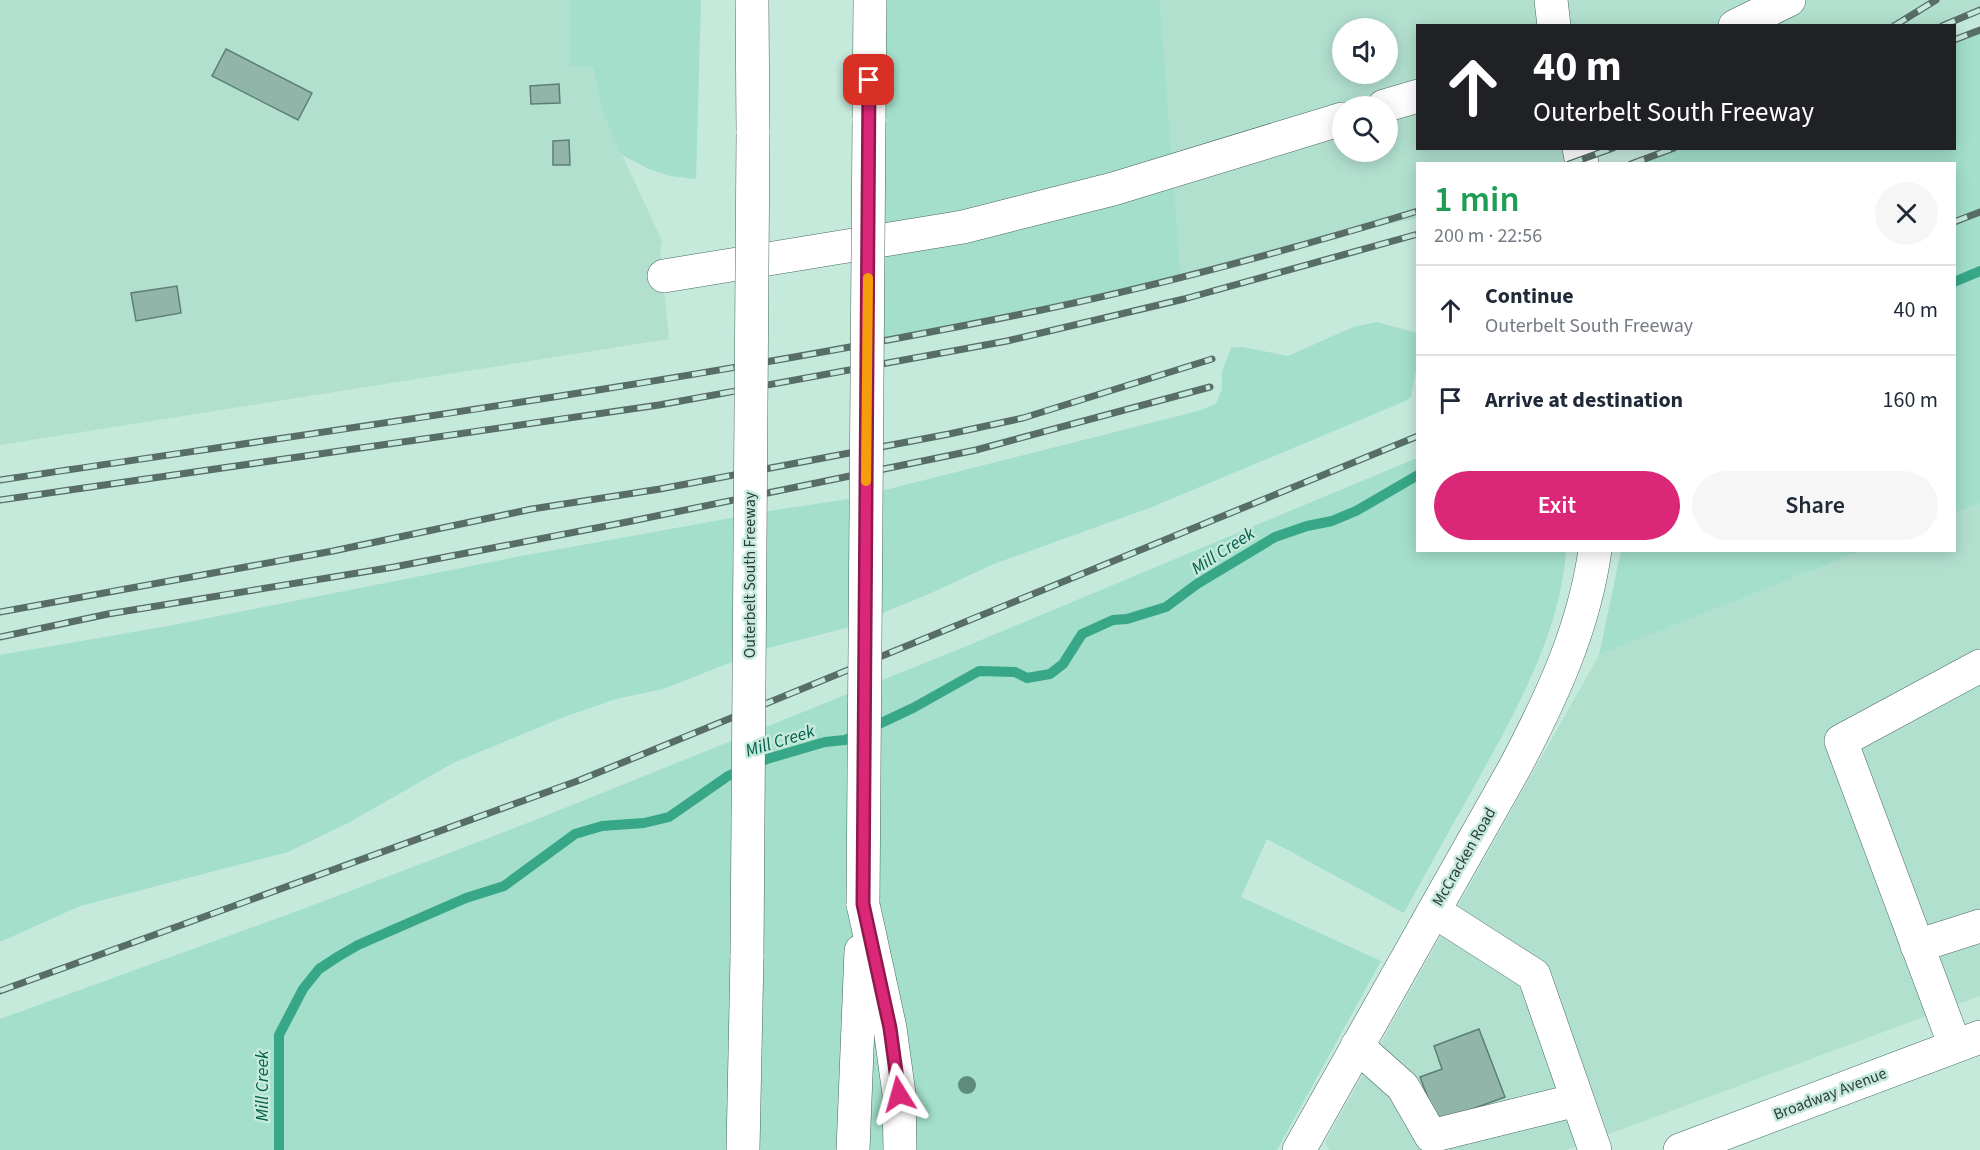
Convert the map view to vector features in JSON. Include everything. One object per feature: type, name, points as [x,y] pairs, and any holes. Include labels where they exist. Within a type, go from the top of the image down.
[{"type":"main road","name":"Outerbelt South Freeway","points":[[743,1150],[747,955],[752,0]]},
{"type":"main road","points":[[853,1150],[863,904],[870,0]]},
{"type":"main road","points":[[1551,0],[1554,24]]},
{"type":"main road","points":[[1739,24],[1789,0]]},
{"type":"main road","points":[[1398,102],[1416,97]]},
{"type":"main road","points":[[664,276],[963,227],[1113,189],[1332,122]]},
{"type":"main road","name":"McCracken Road","points":[[1299,1150],[1545,710],[1583,611],[1595,552]]},
{"type":"main road","points":[[1967,1042],[1917,946],[1841,741],[1980,666]]},
{"type":"main road","points":[[863,904],[890,1028],[899,1094],[900,1150]]},
{"type":"main road","points":[[1434,911],[1534,975],[1594,1150]]},
{"type":"main road","points":[[1917,946],[1980,926]]},
{"type":"main road","name":"Broadway Avenue","points":[[1680,1150],[1967,1042]]},
{"type":"main road","points":[[1357,1046],[1403,1087],[1431,1136],[1577,1100]]},
{"type":"shaded area","points":[[0,0],[570,0],[570,66],[593,67],[602,111],[662,241],[660,249],[669,339],[0,445]]},
{"type":"shaded area","points":[[570,0],[701,0],[696,179],[670,176],[649,169],[622,155],[602,111],[593,67],[570,66]]},
{"type":"shaded area","points":[[870,0],[1160,0],[1181,277],[1019,315],[863,344]]},
{"type":"shaded area","points":[[1160,0],[1980,0],[1980,10],[1947,24],[1416,24],[1416,150],[1577,150],[1580,162],[1416,162],[1416,218],[1331,237],[1181,277]]},
{"type":"shaded area","points":[[1980,30],[1980,503],[1956,513],[1956,162],[1634,162],[1668,150],[1956,150],[1956,40]]},
{"type":"shaded area","points":[[1377,322],[1416,333],[1416,370],[1411,397],[1152,507],[994,564],[846,628],[768,648],[663,689],[616,699],[564,717],[453,763],[348,823],[288,852],[80,906],[0,942],[0,655],[168,626],[516,557],[775,510],[849,499],[1198,411],[1216,404],[1222,389],[1222,372],[1231,348],[1242,347],[1288,356],[1353,327]]},
{"type":"shaded area","points":[[1416,458],[1416,552],[1566,552],[1555,612],[1545,643],[1520,701],[1404,913],[1267,839],[1241,897],[1381,961],[1277,1150],[0,1150],[0,1019],[308,907],[530,822],[962,648]]},
{"type":"shaded area","points":[[1980,503],[1980,996],[1566,1150],[1329,1150],[1325,1142],[1599,655],[1858,552],[1956,552],[1956,513]]},
{"type":"shaded area","points":[[1621,552],[1858,552],[1599,655]]},
{"type":"building","points":[[226,49],[312,93],[298,120],[212,76]]},
{"type":"building","points":[[559,84],[560,103],[531,104],[530,86]]},
{"type":"building","points":[[569,140],[570,165],[553,165],[553,141]]},
{"type":"building","points":[[177,286],[181,313],[136,321],[131,293]]},
{"type":"building","points":[[1479,1029],[1505,1097],[1437,1122],[1420,1077],[1442,1069],[1434,1046]]},
{"type":"waterway","name":"Mill Creek","points":[[1956,281],[1980,271]]},
{"type":"waterway","name":"Mill Creek","points":[[279,1150],[279,1035],[303,989],[319,969],[339,956],[358,945],[466,898],[504,886],[575,834],[602,826],[644,823],[669,817],[728,776],[767,759],[825,742],[845,740],[913,708],[979,671],[1015,672],[1027,678],[1050,674],[1063,664],[1082,634],[1113,620],[1127,619],[1166,607],[1197,584],[1275,537],[1307,526],[1332,521],[1356,511],[1416,476]]},
{"type":"railway","points":[[1897,24],[1936,0]]},
{"type":"railway","points":[[1947,24],[1980,10]]},
{"type":"railway","points":[[1956,39],[1980,30]]},
{"type":"railway","points":[[1574,162],[1608,150]]},
{"type":"railway","points":[[1636,162],[1669,150]]},
{"type":"railway","points":[[0,480],[510,404],[891,340],[1168,281],[1416,212]]},
{"type":"railway","points":[[1956,221],[1980,212]]},
{"type":"railway","points":[[0,500],[659,405],[1007,341],[1184,299],[1416,235]]},
{"type":"railway","points":[[0,612],[333,551],[532,509],[660,489],[949,434],[1023,418],[1212,359]]},
{"type":"railway","points":[[0,637],[108,614],[394,567],[627,522],[976,450],[1210,387]]},
{"type":"railway","points":[[0,991],[580,780],[1416,437]]},
{"type":"slow traffic","points":[[866,481],[868,278]]},
{"type":"route","points":[[869,80],[863,904],[890,1028],[899,1094]]}]
